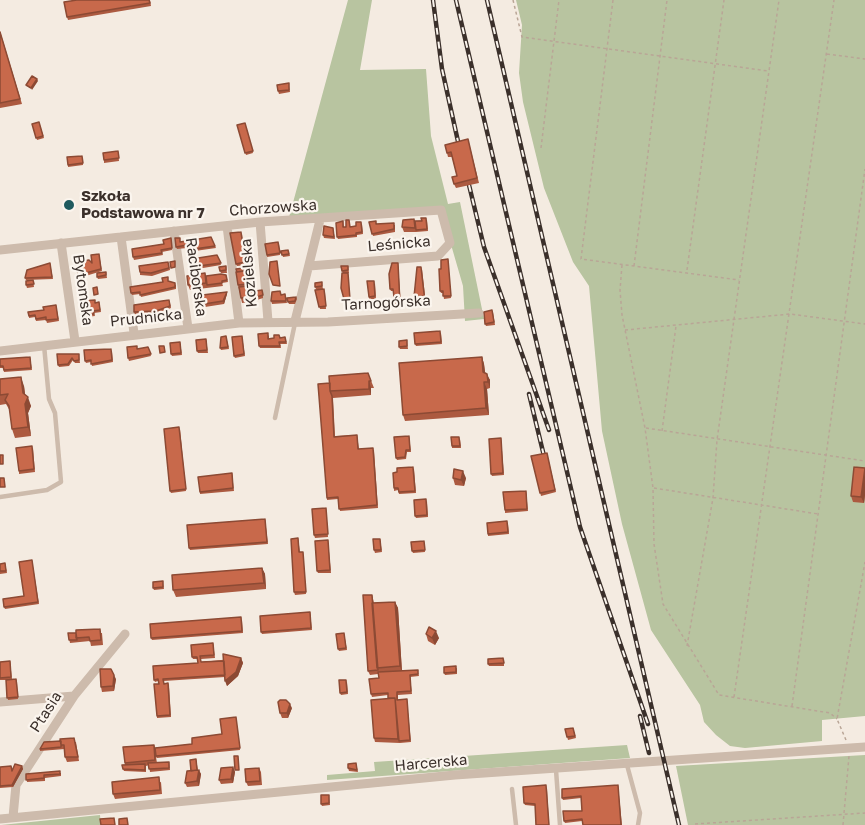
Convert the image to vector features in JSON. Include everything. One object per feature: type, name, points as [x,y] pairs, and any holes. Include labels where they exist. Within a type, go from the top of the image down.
[{"type":"street","name":"Chorzowska","points":[[0,249],[260,222],[320,220],[441,210]]},
{"type":"street","name":"Leśnicka","points":[[309,266],[438,256],[450,243],[441,210]]},
{"type":"street","points":[[295,321],[320,220]]},
{"type":"street","name":"Kozielska","points":[[260,222],[268,321]]},
{"type":"street","points":[[227,226],[239,323]]},
{"type":"street","name":"Raciborska","points":[[174,231],[188,328]]},
{"type":"street","points":[[121,237],[134,333]]},
{"type":"street","name":"Bytomska","points":[[61,243],[75,341]]},
{"type":"street","name":"Tarnogórska","points":[[295,321],[328,322],[479,313]]},
{"type":"street","name":"Prudnicka","points":[[0,351],[134,333],[239,323],[295,321]]},
{"type":"street","name":"Ptasia","points":[[13,817],[16,785],[74,696],[125,634]]},
{"type":"street","points":[[0,702],[74,696]]},
{"type":"street","name":"Harcerska","points":[[0,819],[455,775],[556,770],[865,747]]},
{"type":"lane","points":[[275,418],[295,321]]},
{"type":"lane","points":[[0,497],[47,490],[61,482],[55,413],[49,399],[44,345]]},
{"type":"lane","points":[[627,765],[640,813],[638,825]]},
{"type":"lane","points":[[556,770],[560,825]]},
{"type":"lane","points":[[512,789],[516,825]]},
{"type":"path","points":[[513,0],[522,37],[769,71]]},
{"type":"path","points":[[541,148],[559,0]]},
{"type":"path","points":[[613,0],[581,259],[687,271],[740,280]]},
{"type":"path","points":[[634,266],[667,0]]},
{"type":"path","points":[[687,271],[724,0]]},
{"type":"path","points":[[687,646],[713,498],[717,440],[778,0]]},
{"type":"path","points":[[734,697],[834,0]]},
{"type":"path","points":[[826,54],[865,59]]},
{"type":"path","points":[[792,706],[865,169]]},
{"type":"path","points":[[622,265],[620,290],[624,330],[645,428],[653,488],[654,544],[663,604],[719,695],[830,713],[837,719],[850,748],[843,825]]},
{"type":"path","points":[[624,330],[790,314],[865,324]]},
{"type":"path","points":[[662,432],[676,324]]},
{"type":"path","points":[[645,428],[865,461]]},
{"type":"path","points":[[653,488],[819,514]]},
{"type":"path","points":[[837,719],[865,562]]},
{"type":"path","points":[[694,824],[865,813]]},
{"type":"green space","points":[[348,0],[372,0],[360,70],[426,69],[431,136],[448,204],[460,202],[484,319],[465,321],[463,286],[441,210],[288,221]]},
{"type":"green space","points":[[516,0],[865,0],[865,716],[822,720],[822,741],[745,748],[730,746],[704,722],[700,705],[651,630],[622,524],[602,431],[589,286],[573,262],[544,188],[523,102],[519,73],[522,25]]},
{"type":"green space","points":[[627,745],[630,758],[327,780],[327,775],[375,771],[374,762]]},
{"type":"green space","points":[[865,755],[865,825],[688,825],[676,766]]},
{"type":"green space","points":[[100,815],[101,825],[1,825]]},
{"type":"building","points":[[149,0],[150,3],[67,17],[64,2]]},
{"type":"building","points":[[0,32],[20,99],[0,103]]},
{"type":"building","points":[[32,76],[37,79],[31,88],[26,85]]},
{"type":"building","points":[[289,83],[289,90],[278,91],[277,85]]},
{"type":"building","points":[[39,122],[43,136],[36,138],[32,124]]},
{"type":"building","points":[[245,123],[253,151],[245,153],[237,125]]},
{"type":"building","points":[[468,139],[477,178],[454,184],[452,177],[457,176],[451,152],[447,153],[445,145]]},
{"type":"building","points":[[118,151],[119,158],[104,160],[103,153]]},
{"type":"building","points":[[82,156],[83,163],[68,165],[67,157]]},
{"type":"building","points":[[421,218],[426,218],[427,229],[416,230],[415,221],[422,221]]},
{"type":"building","points":[[414,219],[415,228],[402,227],[403,220]]},
{"type":"building","points":[[346,220],[349,220],[350,227],[356,226],[356,222],[361,222],[362,232],[337,237],[336,223],[343,221],[343,227],[346,227]]},
{"type":"building","points":[[376,221],[376,224],[394,223],[394,229],[372,234],[369,222]]},
{"type":"building","points":[[324,226],[333,228],[334,237],[323,235]]},
{"type":"building","points":[[241,232],[245,262],[236,264],[230,233]]},
{"type":"building","points":[[211,237],[215,246],[187,250],[187,245],[176,247],[175,238],[180,238],[180,242]]},
{"type":"building","points":[[171,238],[172,248],[161,250],[162,253],[133,257],[132,249],[164,244],[163,240]]},
{"type":"building","points":[[278,242],[280,253],[267,255],[265,244]]},
{"type":"building","points":[[288,250],[289,254],[282,255],[281,251]]},
{"type":"building","points":[[99,254],[101,269],[78,275],[76,262],[89,260],[92,263],[91,255]]},
{"type":"building","points":[[217,255],[221,263],[191,267],[192,259]]},
{"type":"building","points":[[448,259],[451,296],[443,296],[443,291],[440,291],[439,269],[441,269],[441,260]]},
{"type":"building","points":[[175,261],[175,267],[171,268],[170,262]]},
{"type":"building","points":[[277,261],[280,286],[273,285],[269,274],[270,262]]},
{"type":"building","points":[[168,262],[169,268],[151,273],[140,272],[139,266]]},
{"type":"building","points":[[50,263],[52,277],[25,278],[27,270]]},
{"type":"building","points":[[392,263],[398,263],[400,304],[395,305],[393,289],[390,289],[389,274]]},
{"type":"building","points":[[249,265],[250,269],[242,268],[243,266]]},
{"type":"building","points":[[226,266],[226,270],[220,271],[219,267]]},
{"type":"building","points":[[341,266],[348,266],[348,270],[342,271]]},
{"type":"building","points":[[417,267],[421,267],[425,302],[422,303],[422,296],[414,297]]},
{"type":"building","points":[[244,268],[244,271],[237,272],[236,269]]},
{"type":"building","points":[[249,270],[250,276],[246,276],[247,284],[238,285],[236,272]]},
{"type":"building","points":[[106,272],[106,275],[97,277],[97,273]]},
{"type":"building","points":[[205,273],[206,283],[188,285],[187,276]]},
{"type":"building","points":[[342,273],[348,273],[350,299],[344,299],[341,288]]},
{"type":"building","points":[[226,275],[227,280],[207,285],[206,276]]},
{"type":"building","points":[[168,277],[168,281],[175,283],[175,287],[140,295],[140,292],[131,293],[130,287],[163,282],[162,278]]},
{"type":"building","points":[[33,280],[34,284],[26,285],[26,281]]},
{"type":"building","points":[[367,281],[374,281],[375,296],[369,297]]},
{"type":"building","points":[[322,282],[322,286],[315,287],[315,283]]},
{"type":"building","points":[[248,286],[249,297],[241,298],[239,287]]},
{"type":"building","points":[[97,287],[98,294],[94,295],[93,288]]},
{"type":"building","points":[[324,289],[326,306],[319,307],[315,290]]},
{"type":"building","points":[[262,290],[263,295],[250,299],[249,292]]},
{"type":"building","points":[[280,291],[281,295],[285,294],[286,301],[271,301],[272,292]]},
{"type":"building","points":[[227,292],[223,301],[195,303],[194,296]]},
{"type":"building","points":[[296,297],[295,301],[288,302],[287,298]]},
{"type":"building","points":[[95,300],[95,303],[99,302],[100,310],[93,311],[94,314],[84,315],[82,301]]},
{"type":"building","points":[[169,300],[170,306],[156,311],[134,312],[134,305]]},
{"type":"building","points":[[56,305],[58,319],[46,320],[46,317],[36,319],[35,315],[29,316],[28,312],[44,310],[43,307]]},
{"type":"building","points":[[492,310],[494,322],[485,324],[484,312]]},
{"type":"building","points":[[440,331],[441,342],[415,344],[414,333]]},
{"type":"building","points":[[268,333],[268,339],[279,335],[280,338],[285,337],[286,342],[279,342],[280,346],[259,346],[258,334]]},
{"type":"building","points":[[226,336],[228,347],[220,348],[221,337]]},
{"type":"building","points":[[242,336],[244,354],[234,356],[232,337]]},
{"type":"building","points":[[206,339],[207,350],[197,351],[196,340]]},
{"type":"building","points":[[407,340],[407,346],[399,347],[399,341]]},
{"type":"building","points":[[180,342],[181,353],[171,354],[170,343]]},
{"type":"building","points":[[137,346],[137,349],[148,347],[151,354],[128,358],[127,347]]},
{"type":"building","points":[[159,346],[164,346],[165,352],[160,353]]},
{"type":"building","points":[[111,349],[112,360],[91,364],[91,360],[85,361],[84,350]]},
{"type":"building","points":[[57,354],[79,354],[79,360],[74,361],[72,358],[68,364],[58,365]]},
{"type":"building","points":[[30,357],[31,368],[4,370],[3,366],[0,366],[0,359]]},
{"type":"building","points":[[482,357],[483,372],[487,374],[488,382],[484,382],[486,408],[403,415],[399,363]]},
{"type":"building","points":[[368,373],[371,381],[369,381],[369,389],[330,391],[329,376]]},
{"type":"building","points":[[21,377],[23,393],[28,397],[25,404],[28,427],[12,429],[9,406],[5,400],[8,394],[0,395],[0,379]]},
{"type":"building","points":[[330,383],[334,437],[357,435],[358,449],[373,448],[377,505],[339,509],[338,497],[327,498],[318,384]]},
{"type":"building","points":[[179,427],[186,489],[170,491],[164,429]]},
{"type":"building","points":[[409,436],[410,450],[406,450],[405,457],[396,458],[394,437]]},
{"type":"building","points":[[451,437],[459,437],[460,446],[452,446]]},
{"type":"building","points":[[501,438],[503,473],[491,474],[489,439]]},
{"type":"building","points":[[32,446],[34,469],[19,471],[16,448]]},
{"type":"building","points":[[547,453],[555,490],[540,493],[531,456]]},
{"type":"building","points":[[0,455],[3,455],[3,464],[0,464]]},
{"type":"building","points":[[413,467],[415,491],[399,492],[398,488],[394,488],[393,473],[397,472],[397,468]]},
{"type":"building","points":[[854,467],[865,468],[861,497],[851,496]]},
{"type":"building","points":[[454,469],[463,471],[461,480],[453,478]]},
{"type":"building","points":[[232,473],[233,488],[200,492],[198,477]]},
{"type":"building","points":[[0,478],[4,478],[5,487],[0,487]]},
{"type":"building","points":[[526,491],[527,509],[505,510],[503,492]]},
{"type":"building","points":[[426,499],[427,515],[415,516],[414,500]]},
{"type":"building","points":[[326,508],[328,534],[314,535],[312,509]]},
{"type":"building","points":[[265,519],[267,542],[189,548],[187,525]]},
{"type":"building","points":[[507,521],[508,532],[488,534],[487,523]]},
{"type":"building","points":[[298,538],[299,552],[303,552],[306,592],[294,592],[291,539]]},
{"type":"building","points":[[373,539],[380,539],[381,550],[374,550]]},
{"type":"building","points":[[328,540],[330,570],[317,571],[315,541]]},
{"type":"building","points":[[424,541],[425,550],[412,551],[411,542]]},
{"type":"building","points":[[32,560],[38,602],[4,607],[3,599],[24,596],[19,562]]},
{"type":"building","points":[[5,563],[6,571],[0,571],[0,564]]},
{"type":"building","points":[[262,568],[264,583],[173,590],[172,575]]},
{"type":"building","points":[[163,581],[163,587],[153,588],[153,582]]},
{"type":"building","points":[[363,595],[372,595],[378,670],[368,671]]},
{"type":"building","points":[[395,602],[400,666],[377,668],[372,603]]},
{"type":"building","points":[[310,612],[311,628],[261,632],[260,616]]},
{"type":"building","points":[[241,617],[242,631],[151,638],[150,624]]},
{"type":"building","points":[[429,627],[436,631],[432,638],[426,634]]},
{"type":"building","points":[[100,629],[101,640],[90,641],[89,637],[76,638],[76,630]]},
{"type":"building","points":[[68,633],[76,633],[77,640],[69,640]]},
{"type":"building","points":[[344,633],[346,648],[338,649],[336,634]]},
{"type":"building","points":[[213,643],[214,655],[200,656],[201,662],[224,661],[225,675],[163,679],[164,684],[168,683],[170,715],[157,716],[154,684],[159,684],[158,679],[154,680],[153,666],[198,663],[197,657],[192,657],[191,645]]},
{"type":"building","points":[[223,654],[241,658],[236,672],[225,681]]},
{"type":"building","points":[[503,658],[504,663],[488,664],[488,659]]},
{"type":"building","points":[[10,661],[11,677],[0,678],[0,662]]},
{"type":"building","points":[[456,666],[456,672],[444,673],[444,667]]},
{"type":"building","points":[[100,669],[111,669],[114,675],[113,686],[101,687]]},
{"type":"building","points":[[418,670],[418,674],[410,675],[411,691],[397,692],[397,700],[407,699],[410,740],[399,741],[395,698],[388,698],[388,693],[371,694],[369,679],[379,678],[378,672]]},
{"type":"building","points":[[16,679],[18,697],[7,698],[6,680]]},
{"type":"building","points":[[339,680],[346,680],[347,692],[340,693]]},
{"type":"building","points":[[395,698],[398,739],[374,738],[371,700]]},
{"type":"building","points":[[286,700],[290,704],[287,713],[280,713],[278,702]]},
{"type":"building","points":[[236,717],[240,748],[156,756],[155,748],[192,744],[192,738],[222,734],[220,719]]},
{"type":"building","points":[[573,728],[575,736],[567,737],[565,729]]},
{"type":"building","points":[[74,738],[78,757],[65,757],[64,745],[61,745],[60,739]]},
{"type":"building","points":[[61,741],[61,747],[40,749],[44,742]]},
{"type":"building","points":[[154,745],[155,760],[125,763],[123,747]]},
{"type":"building","points":[[234,756],[238,756],[239,770],[235,770]]},
{"type":"building","points":[[196,759],[197,770],[191,771],[190,760]]},
{"type":"building","points":[[169,762],[169,768],[149,769],[148,763]]},
{"type":"building","points":[[356,763],[357,770],[348,768],[348,764]]},
{"type":"building","points":[[15,764],[22,766],[12,785],[0,786],[0,767],[11,766],[12,771]]},
{"type":"building","points":[[145,764],[145,770],[123,769],[122,765]]},
{"type":"building","points":[[233,767],[231,779],[219,780],[221,768]]},
{"type":"building","points":[[259,768],[260,781],[246,782],[245,769]]},
{"type":"building","points":[[199,770],[197,781],[185,783],[187,771]]},
{"type":"building","points":[[60,771],[60,774],[26,780],[26,774]]},
{"type":"building","points":[[159,777],[160,790],[113,794],[112,782]]},
{"type":"building","points":[[546,785],[549,825],[536,825],[535,804],[524,803],[523,787]]},
{"type":"building","points":[[618,785],[621,825],[583,825],[582,819],[564,821],[563,811],[582,811],[581,796],[562,798],[562,789]]},
{"type":"building","points":[[321,795],[329,795],[329,803],[321,804]]},
{"type":"building","points":[[114,818],[115,825],[101,825],[100,819]]},
{"type":"building","points":[[127,818],[128,825],[119,825],[119,819]]},
{"type":"railway","points":[[433,0],[442,69],[459,146]]},
{"type":"railway","points":[[456,0],[580,527],[648,724]]},
{"type":"railway","points":[[487,0],[679,825]]},
{"type":"railway","points":[[469,185],[484,247],[549,430]]},
{"type":"railway","points":[[529,394],[544,456]]},
{"type":"railway","points":[[640,716],[649,753]]},
{"type":"place","name":"Szkoła Podstawowa nr 7","points":[[69,205]]}]
